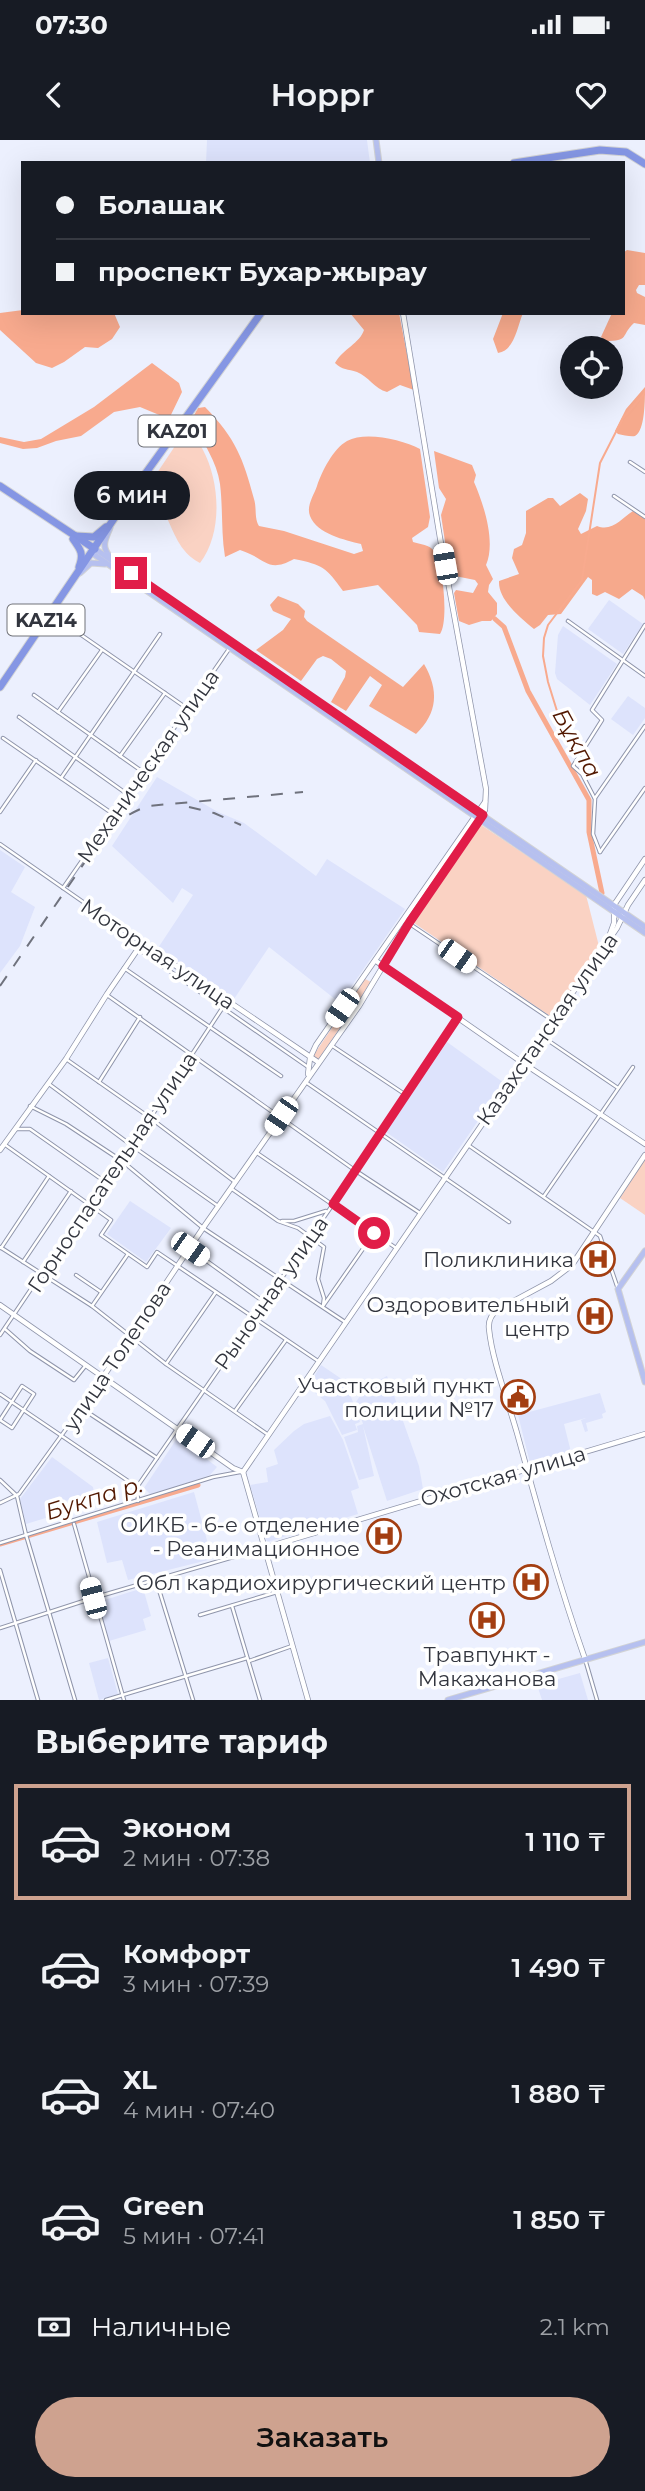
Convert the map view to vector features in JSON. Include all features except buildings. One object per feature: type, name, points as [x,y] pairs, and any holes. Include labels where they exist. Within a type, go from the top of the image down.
[{"type":"highway","points":[[527,161],[600,150],[626,152],[645,164]]},
{"type":"highway","name":"KAZ01","points":[[94,551],[260,315]]},
{"type":"highway","points":[[0,488],[94,551]]},
{"type":"highway","points":[[74,538],[94,537],[114,519]]},
{"type":"highway","points":[[74,538],[82,551],[75,577]]},
{"type":"highway","name":"KAZ14","points":[[0,687],[94,551]]},
{"type":"main road","points":[[376,140],[379,161]]},
{"type":"main road","points":[[112,564],[104,543],[114,519]]},
{"type":"main road","points":[[94,551],[614,908],[645,933]]},
{"type":"main road","points":[[75,577],[91,563],[112,564]]},
{"type":"main road","points":[[624,915],[645,926]]},
{"type":"main road","points":[[645,1251],[618,1289],[645,1382]]},
{"type":"main road","points":[[451,1700],[645,1642]]},
{"type":"street","points":[[404,315],[440,538],[486,789],[486,801],[479,816]]},
{"type":"street","points":[[630,462],[645,472]]},
{"type":"street","points":[[614,496],[645,517]]},
{"type":"street","points":[[568,621],[645,676]]},
{"type":"street","points":[[645,625],[592,710],[602,720],[573,765],[582,774],[594,799],[593,834],[600,852],[645,788]]},
{"type":"street","points":[[77,632],[188,709]]},
{"type":"street","points":[[61,778],[160,634]]},
{"type":"street","name":"Механическая улица","points":[[63,888],[232,645]]},
{"type":"street","points":[[58,712],[102,650]]},
{"type":"street","points":[[120,756],[165,693]]},
{"type":"street","points":[[34,695],[144,773]]},
{"type":"street","points":[[19,717],[128,795]]},
{"type":"street","points":[[594,799],[645,726]]},
{"type":"street","points":[[3,738],[114,815]]},
{"type":"street","points":[[0,812],[36,760]]},
{"type":"street","name":"улица Толепова","points":[[309,1071],[310,1058],[316,1045],[407,921],[479,816]]},
{"type":"street","name":"Моторная улица","points":[[0,844],[318,1062]]},
{"type":"street","points":[[609,939],[614,923],[614,908],[645,859]]},
{"type":"street","name":"Казахстанская улица","points":[[243,1472],[643,889],[645,880]]},
{"type":"street","points":[[407,921],[553,1021]]},
{"type":"street","name":"улица Толепова","points":[[17,1496],[131,1337],[309,1071],[331,1045],[383,966],[407,921]]},
{"type":"street","points":[[0,1150],[30,1106],[49,1084],[142,943]]},
{"type":"street","name":"Моторная улица","points":[[138,949],[223,1007],[309,1071]]},
{"type":"street","points":[[376,961],[645,1144]]},
{"type":"street","points":[[124,968],[281,1076]]},
{"type":"street","points":[[107,994],[356,1171],[420,1213]]},
{"type":"street","name":"Горноспасательная улица","points":[[0,1335],[104,1181],[122,1161],[223,1007]]},
{"type":"street","points":[[99,1082],[141,1017]]},
{"type":"street","name":"Рыночная улица","points":[[138,1487],[356,1171],[458,1017]]},
{"type":"street","points":[[542,1036],[618,1088]]},
{"type":"street","points":[[331,1045],[406,1095]]},
{"type":"street","points":[[66,1059],[235,1182]]},
{"type":"street","points":[[544,1196],[633,1067]]},
{"type":"street","points":[[304,1081],[509,1222]]},
{"type":"street","points":[[49,1084],[218,1206]]},
{"type":"street","points":[[30,1106],[66,1124],[122,1161],[202,1228],[345,1322]]},
{"type":"street","points":[[23,1117],[30,1129],[104,1181]]},
{"type":"street","points":[[14,1129],[30,1129]]},
{"type":"street","points":[[4,1144],[111,1220],[101,1235],[128,1254],[147,1266],[157,1252],[318,1361]]},
{"type":"street","name":"Казахстанская улица","points":[[467,1144],[596,1232]]},
{"type":"street","points":[[256,1152],[396,1248]]},
{"type":"street","points":[[597,1700],[526,1468],[491,1342],[490,1319],[497,1310],[567,1270],[596,1232],[645,1155]]},
{"type":"street","points":[[49,1176],[0,1247],[92,1306],[166,1364],[267,1434]]},
{"type":"street","points":[[231,1188],[278,1222],[298,1228],[324,1247],[318,1279],[324,1298],[323,1306]]},
{"type":"street","name":"Горноспасательная улица","points":[[23,1262],[71,1191]]},
{"type":"street","points":[[278,1222],[294,1221],[329,1210]]},
{"type":"street","points":[[596,1232],[602,1239],[618,1289]]},
{"type":"street","points":[[323,1306],[374,1233]]},
{"type":"street","points":[[190,1249],[265,1302]]},
{"type":"street","points":[[92,1306],[128,1254]]},
{"type":"street","points":[[76,1275],[101,1292]]},
{"type":"street","points":[[166,1364],[217,1291]]},
{"type":"street","points":[[0,1305],[233,1468],[243,1472]]},
{"type":"street","points":[[5,1329],[30,1351],[74,1380],[86,1365]]},
{"type":"street","points":[[235,1411],[286,1339]]},
{"type":"street","points":[[22,1386],[34,1394],[23,1410],[12,1428],[0,1420],[22,1386]]},
{"type":"street","points":[[0,1394],[138,1487],[138,1501]]},
{"type":"street","points":[[82,1408],[157,1458]]},
{"type":"street","name":"Охотская улица","points":[[0,1628],[645,1434]]},
{"type":"street","points":[[0,1543],[213,1477],[243,1472]]},
{"type":"street","points":[[243,1472],[308,1700]]},
{"type":"street","points":[[0,1480],[17,1496],[75,1700]]},
{"type":"street","points":[[0,1503],[17,1496]]},
{"type":"street","points":[[74,1524],[123,1698]]},
{"type":"street","points":[[0,1570],[38,1700]]},
{"type":"street","points":[[156,1580],[193,1700]]},
{"type":"street","points":[[200,1615],[276,1592]]},
{"type":"street","points":[[232,1606],[260,1700]]},
{"type":"street","points":[[106,1700],[123,1698],[292,1646]]},
{"type":"shaded area","points":[[207,140],[367,140],[370,161],[206,161]]},
{"type":"shaded area","points":[[625,252],[645,253],[645,285],[639,285],[636,290],[645,297],[645,325],[634,323],[623,338],[601,336],[611,315],[625,315]]},
{"type":"shaded area","points":[[21,310],[21,315],[115,315],[120,327],[112,339],[98,348],[85,347],[52,368],[36,363],[0,330],[0,313]]},
{"type":"shaded area","points":[[352,315],[399,315],[414,390],[400,385],[387,392],[361,374],[335,363],[359,339],[364,330]]},
{"type":"shaded area","points":[[502,315],[522,315],[512,343],[504,351],[498,353],[493,339]]},
{"type":"shaded area","points":[[152,363],[179,383],[182,392],[169,419],[140,407],[114,412],[81,436],[37,448],[23,449],[0,443],[0,437],[24,442],[41,439],[94,407]]},
{"type":"shaded area","points":[[645,387],[641,428],[635,436],[618,434],[615,431],[626,409]]},
{"type":"shaded area","points":[[205,407],[231,439],[242,460],[259,526],[284,531],[354,554],[363,551],[361,544],[325,532],[310,516],[311,501],[329,461],[337,449],[355,438],[394,440],[420,449],[430,517],[428,527],[412,538],[413,542],[432,549],[440,567],[444,618],[440,634],[419,632],[417,625],[378,585],[343,591],[328,572],[312,563],[294,559],[272,565],[240,550],[225,557],[218,476],[193,423],[198,408]]},
{"type":"shaded area","points":[[185,431],[196,438],[203,450],[216,492],[213,537],[200,563],[182,547],[162,509],[147,488]]},
{"type":"shaded area","points":[[434,451],[472,465],[476,475],[474,482],[485,512],[489,535],[486,565],[493,579],[488,592],[497,603],[497,614],[491,621],[469,625],[459,621],[454,593],[456,590],[473,593],[478,584],[475,580],[450,575],[441,515],[446,499],[439,488]]},
{"type":"shaded area","points":[[580,493],[588,499],[578,529],[581,534],[597,526],[612,526],[633,511],[645,519],[645,600],[632,589],[619,599],[605,592],[597,596],[592,594],[592,580],[588,577],[561,614],[548,615],[534,629],[506,601],[499,581],[519,574],[512,558],[514,549],[522,545],[526,533],[526,511],[548,498],[553,498],[560,506]]},
{"type":"shaded area","points":[[278,596],[298,604],[305,611],[304,617],[307,621],[403,687],[424,664],[432,683],[434,701],[429,718],[416,734],[369,706],[382,685],[370,676],[346,711],[331,702],[346,671],[331,659],[323,656],[317,659],[301,681],[256,650],[283,630],[291,619],[273,611],[270,605]]},
{"type":"shaded area","points":[[609,600],[643,624],[623,654],[588,629]]},
{"type":"shaded area","points":[[563,626],[617,664],[590,705],[557,679],[555,673],[558,635]]},
{"type":"shaded area","points":[[628,696],[645,708],[645,718],[633,735],[611,719]]},
{"type":"shaded area","points":[[157,777],[218,812],[244,823],[316,876],[327,859],[405,909],[340,1003],[269,947],[234,999],[158,948],[193,895],[182,888],[173,903],[112,846]]},
{"type":"shaded area","points":[[481,825],[586,895],[600,950],[553,1018],[414,923]]},
{"type":"shaded area","points":[[0,850],[25,867],[11,892],[35,907],[20,946],[0,973]]},
{"type":"shaded area","points":[[365,979],[371,982],[318,1060],[313,1056]]},
{"type":"shaded area","points":[[447,1042],[504,1083],[443,1172],[386,1132]]},
{"type":"shaded area","points":[[645,1159],[645,1215],[620,1198]]},
{"type":"shaded area","points":[[130,1201],[171,1228],[146,1262],[107,1234]]},
{"type":"shaded area","points":[[321,1365],[349,1384],[360,1422],[355,1424],[357,1430],[342,1435],[325,1401],[308,1387]]},
{"type":"shaded area","points":[[387,1376],[419,1466],[423,1489],[387,1501],[363,1426],[374,1476],[359,1480],[344,1437],[358,1432],[357,1426],[363,1424],[356,1402],[366,1387]]},
{"type":"shaded area","points":[[600,1393],[606,1412],[602,1414],[603,1418],[586,1423],[588,1431],[585,1432],[581,1420],[586,1418],[564,1424],[571,1452],[530,1463],[518,1415]]},
{"type":"shaded area","points":[[330,1416],[343,1440],[359,1488],[351,1491],[358,1514],[267,1542],[250,1485],[268,1482],[266,1468],[278,1464],[274,1450],[294,1431],[304,1424]]},
{"type":"shaded area","points":[[178,1437],[217,1467],[210,1475],[151,1495],[144,1488]]},
{"type":"shaded area","points":[[52,1457],[93,1487],[94,1493],[65,1501],[49,1517],[26,1524],[20,1499]]},
{"type":"shaded area","points":[[194,1492],[212,1559],[128,1580],[122,1560],[107,1563],[97,1522]]},
{"type":"shaded area","points":[[143,1588],[151,1616],[143,1619],[146,1630],[109,1641],[98,1602]]},
{"type":"shaded area","points":[[108,1658],[118,1694],[99,1700],[89,1663]]},
{"type":"shaded area","points":[[580,1673],[588,1700],[542,1700],[537,1685]]},
{"type":"waterway","points":[[553,739],[561,724],[548,682],[543,656],[544,638],[548,625],[582,580],[600,463],[623,418],[645,393]]},
{"type":"waterway","name":"Бұқпа","points":[[495,619],[504,627],[528,691],[589,800],[589,832],[602,893]]},
{"type":"waterway","name":"Букпа р.","points":[[0,1544],[198,1485]]},
{"type":"railway","points":[[0,986],[102,837],[123,818],[148,806],[303,792]]},
{"type":"railway","points":[[189,807],[214,813],[241,825]]},
{"type":"place","name":"Поликлиника","points":[[598,1259]]},
{"type":"place","name":"Оздоровительный центр","points":[[595,1316]]},
{"type":"place","name":"Участковый пункт полиции №17","points":[[518,1397]]},
{"type":"place","name":"ОИКБ - 6-е отделение - Реанимационное","points":[[384,1536]]},
{"type":"place","name":"Обл кардиохирургический центр","points":[[531,1582]]},
{"type":"place","name":"Травпункт - Макажанова","points":[[487,1620]]},
{"type":"route","points":[[131,573],[483,815],[383,966],[458,1017],[333,1204],[374,1233]]}]
